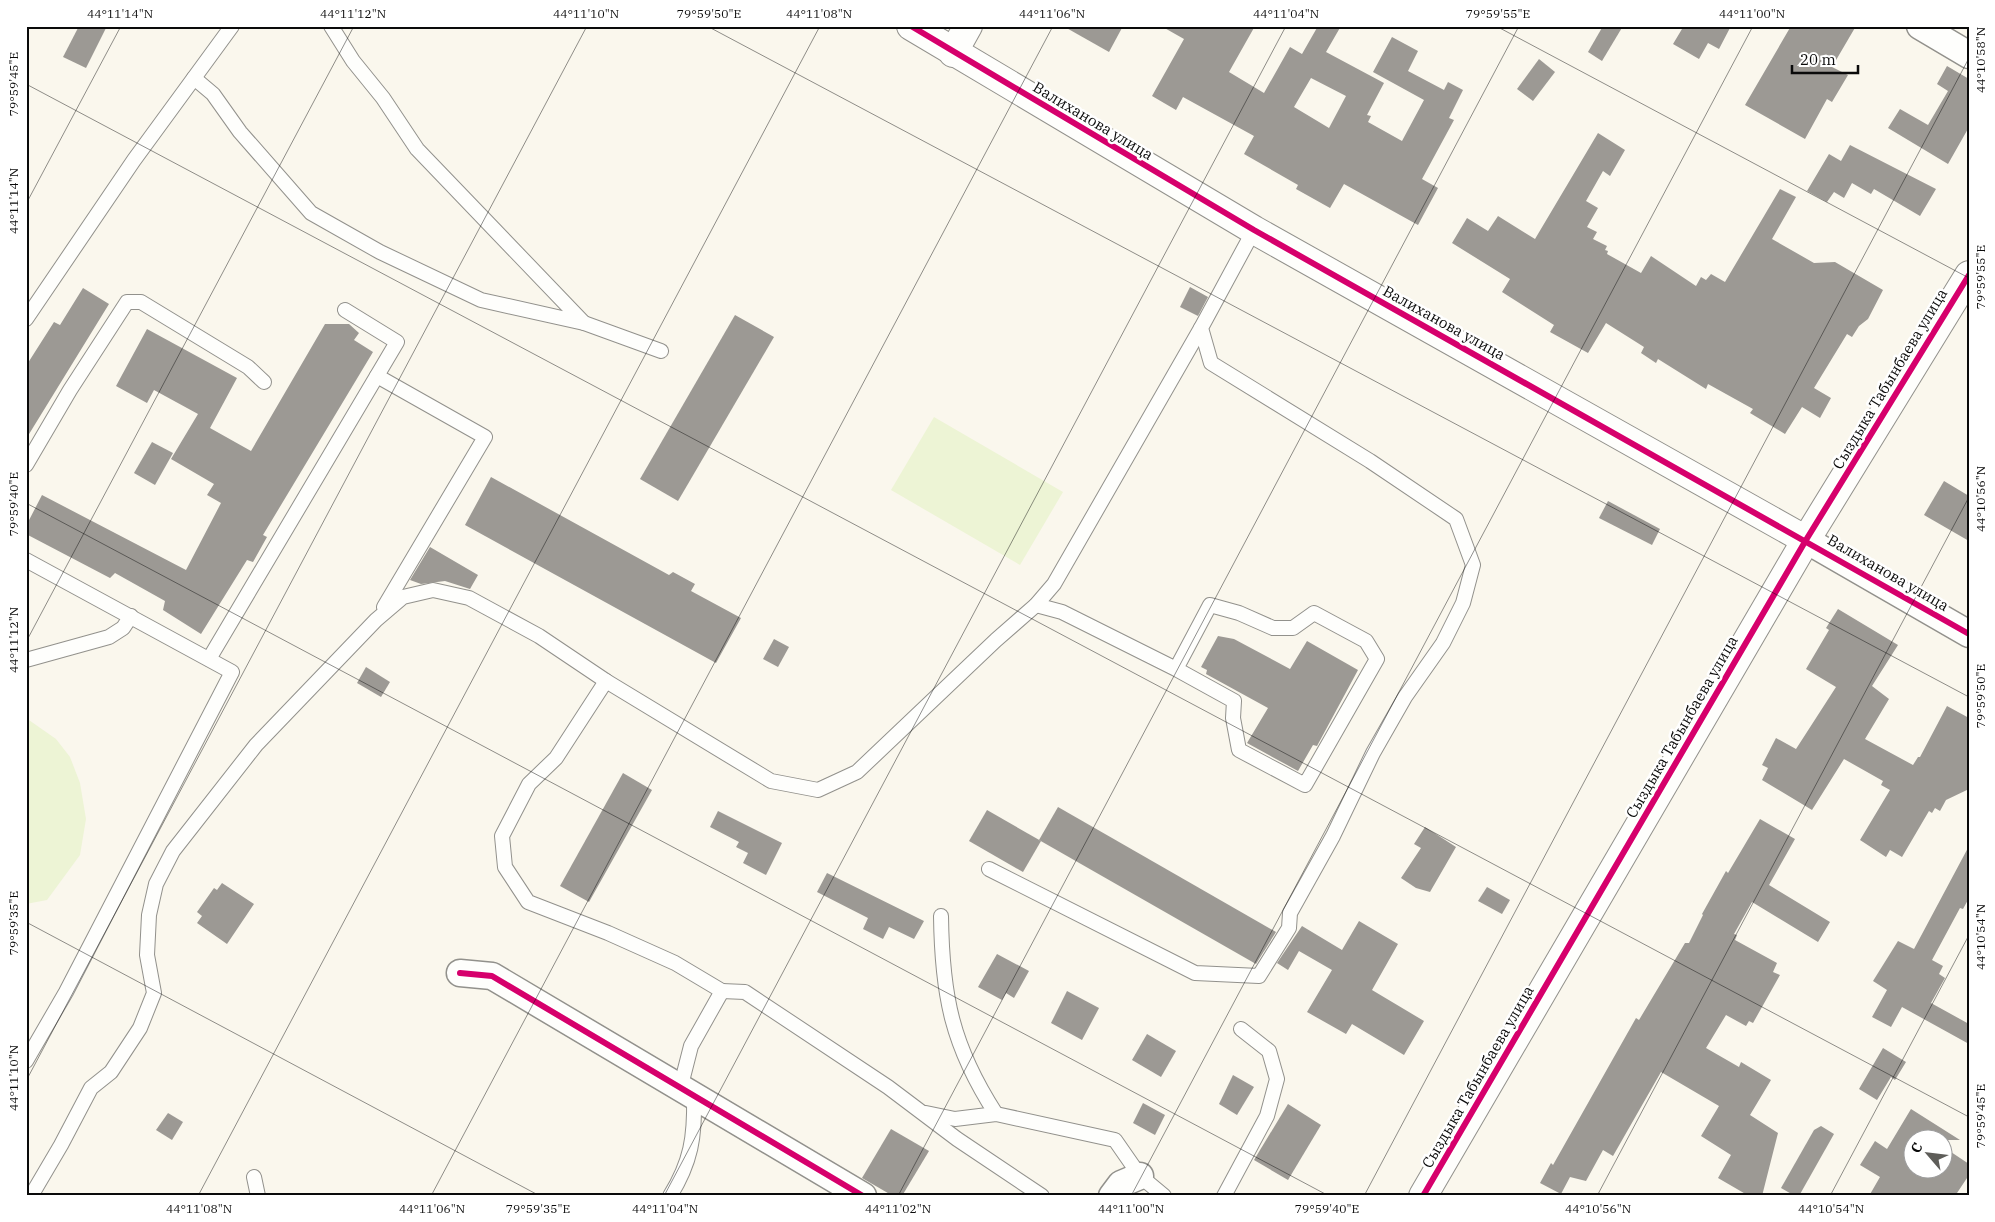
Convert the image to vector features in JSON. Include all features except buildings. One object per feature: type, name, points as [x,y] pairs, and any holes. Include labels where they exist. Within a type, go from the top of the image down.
[{"type":"street","name":"Валиханова улица","points":[[911,26],[953,53],[1254,230],[1806,540],[1969,634]]},
{"type":"street","points":[[953,53],[968,26]]},
{"type":"street","points":[[1920,26],[1969,55]]},
{"type":"street","name":"Сыздыка Табынбаева улица","points":[[1423,1196],[1806,540],[1969,275]]},
{"type":"street","points":[[460,973],[492,976],[863,1196]]},
{"type":"street","points":[[1112,1196],[1120,1184],[1140,1176]]},
{"type":"lane","points":[[26,319],[134,160],[232,26]]},
{"type":"lane","points":[[331,26],[353,61],[384,98],[417,149],[584,323]]},
{"type":"lane","points":[[194,78],[213,94],[240,132],[311,213],[380,252],[481,300],[584,323],[662,351]]},
{"type":"lane","points":[[31,1196],[91,1088],[111,1072],[140,1028],[154,993],[146,956],[149,915],[156,884],[173,852],[256,745],[376,620],[403,597],[433,590],[469,598],[539,636],[606,681],[771,781],[818,790],[857,772],[996,640],[1036,605],[1054,584],[1201,328],[1254,230]]},
{"type":"lane","points":[[26,465],[70,390],[127,302],[141,302],[248,367],[264,382]]},
{"type":"lane","points":[[209,659],[398,342],[345,310]]},
{"type":"lane","points":[[989,869],[1195,973],[1259,976],[1289,928],[1290,912],[1333,836],[1373,753],[1405,697],[1443,643],[1463,603],[1473,565],[1456,519],[1370,461],[1211,363],[1201,328]]},
{"type":"lane","points":[[376,620],[485,437],[377,376]]},
{"type":"lane","points":[[26,560],[232,672],[66,992],[26,1061]]},
{"type":"lane","points":[[1036,605],[1062,612],[1176,669],[1234,701],[1233,718],[1240,750],[1305,785],[1377,658],[1366,640],[1314,613],[1293,628],[1273,628],[1239,613],[1210,606],[1176,669]]},
{"type":"lane","points":[[26,660],[109,637],[123,628],[131,616]]},
{"type":"lane","points":[[606,681],[556,758],[529,784],[502,836],[505,867],[528,902],[608,933],[675,963],[722,991],[745,992],[923,1112],[958,1139],[1042,1196]]},
{"type":"lane","points":[[942,916],[942,965],[950,1009],[960,1048],[976,1084],[996,1114]]},
{"type":"lane","points":[[670,1196],[682,1177],[692,1151],[687,1093],[691,1046],[722,991]]},
{"type":"lane","points":[[1224,1196],[1267,1116],[1277,1079],[1269,1051],[1241,1029]]},
{"type":"lane","points":[[923,1112],[955,1119],[996,1114],[1115,1140],[1140,1176],[1164,1196]]},
{"type":"lane","points":[[254,1177],[258,1196]]},
{"type":"green space","points":[[934,417],[1063,492],[1020,565],[891,490]]},
{"type":"green space","points":[[26,718],[56,739],[70,757],[80,783],[86,819],[80,855],[47,900],[26,904]]},
{"type":"cycle path","points":[[911,26],[1254,230],[1969,634]]},
{"type":"cycle path","points":[[1423,1196],[1806,540],[1969,275]]},
{"type":"cycle path","points":[[460,973],[492,976],[863,1196]]}]
